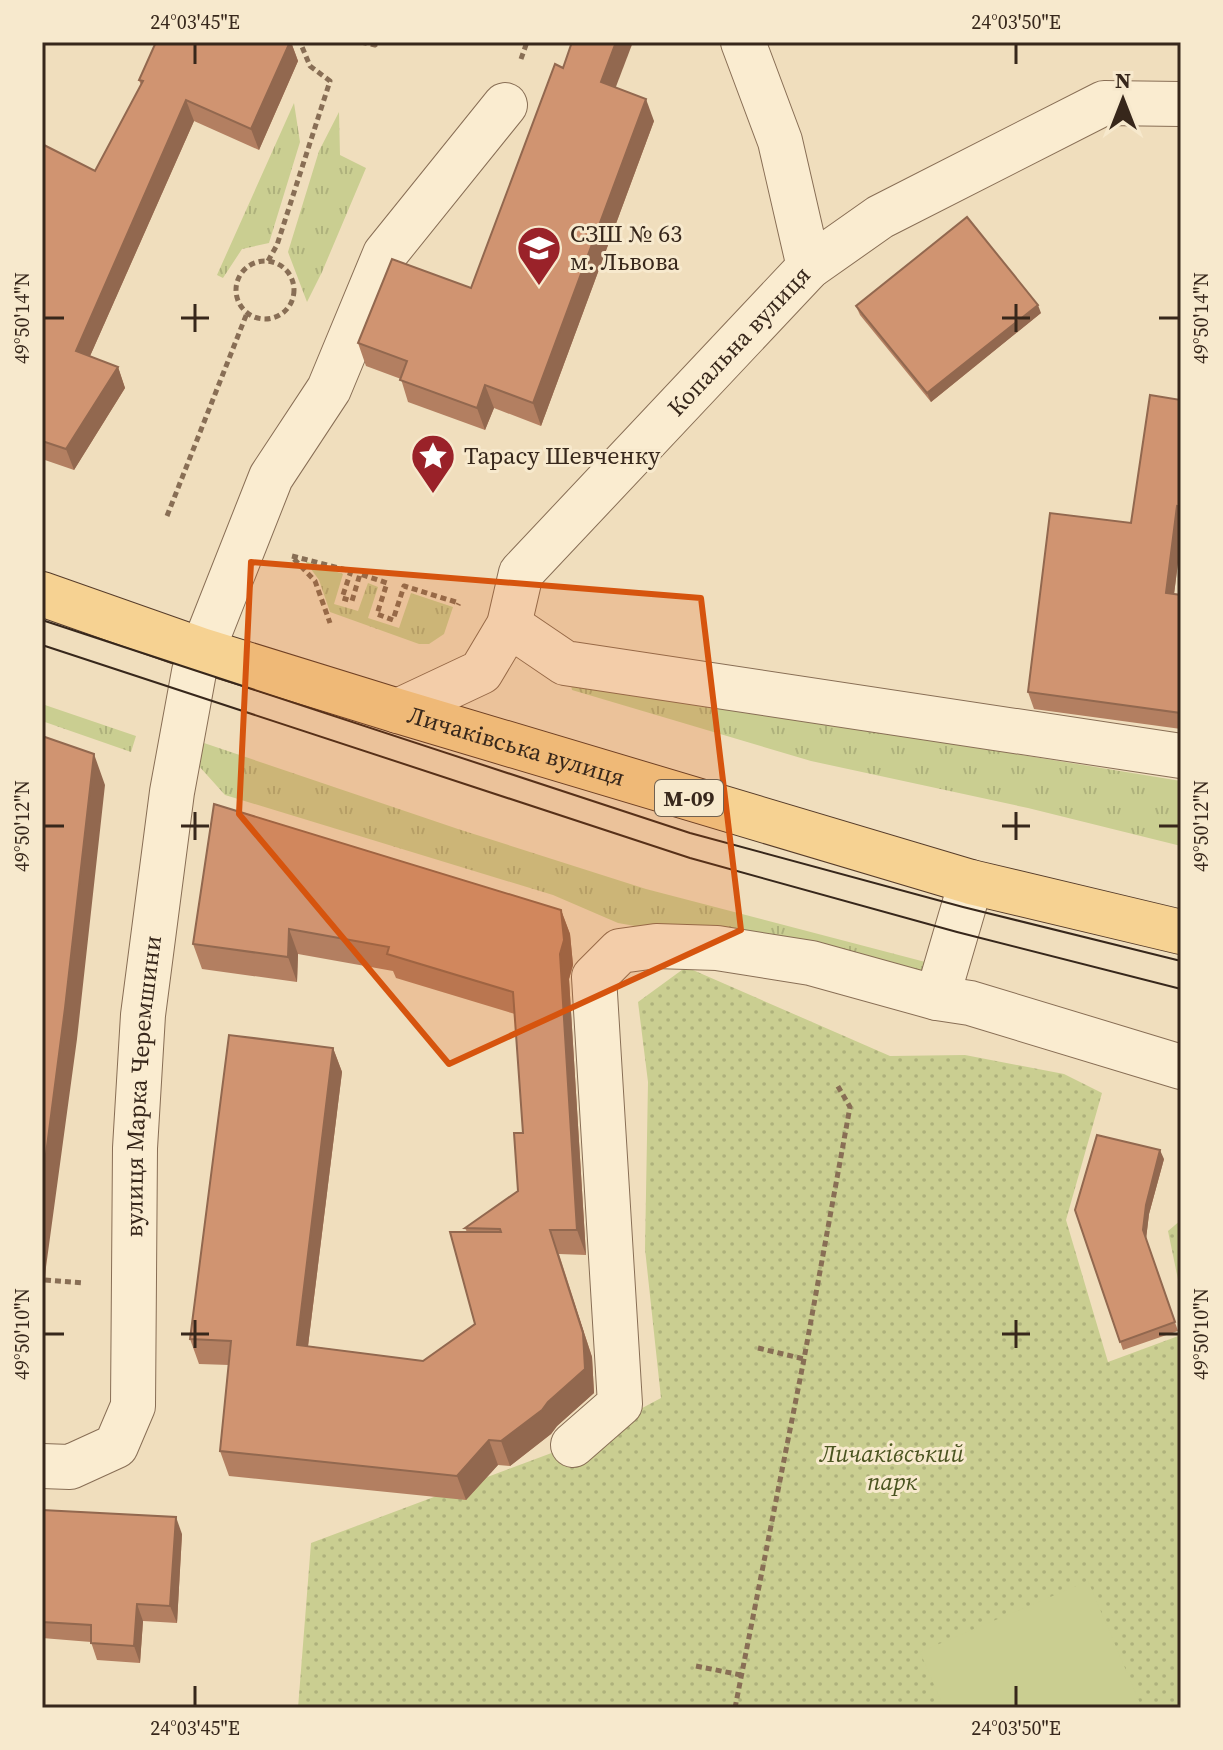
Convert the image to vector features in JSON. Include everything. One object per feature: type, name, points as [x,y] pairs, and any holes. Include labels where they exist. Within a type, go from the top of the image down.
[{"type":"main road","name":"Личаківська вулиця","points":[[42,594],[201,650],[971,882],[1181,932]]},
{"type":"street","points":[[743,42],[780,141],[809,267]]},
{"type":"street","name":"Копальна вулиця","points":[[398,711],[481,672],[509,625],[521,573],[809,267],[880,217],[1104,103],[1181,104]]},
{"type":"street","name":"вулиця Марка Черемшини","points":[[42,1466],[70,1467],[116,1446],[133,1406],[135,1148],[143,1015],[172,792],[189,695],[201,650],[271,477],[329,389],[385,254],[505,105]]},
{"type":"street","points":[[509,625],[565,663],[1181,756]]},
{"type":"street","points":[[937,998],[971,882]]},
{"type":"street","points":[[573,1445],[620,1404],[594,977],[620,951],[656,946],[717,948],[811,963],[937,998],[970,1003],[1181,1067]]},
{"type":"path","points":[[268,261],[277,245],[330,81],[310,66],[300,42]]},
{"type":"path","points":[[361,42],[375,45],[379,42]]},
{"type":"path","points":[[268,261],[278,264],[291,277],[294,296],[285,313],[258,319],[247,313],[237,300],[237,281],[249,266],[268,261]]},
{"type":"path","points":[[167,516],[247,313]]},
{"type":"path","points":[[330,623],[315,581],[291,556],[351,571],[342,598],[352,601],[360,574],[387,583],[377,614],[393,620],[404,586],[459,603],[454,617]]},
{"type":"path","points":[[735,1708],[850,1107],[836,1083]]},
{"type":"path","points":[[45,1280],[88,1283]]},
{"type":"path","points":[[758,1348],[804,1359]]},
{"type":"path","points":[[696,1666],[741,1675]]},
{"type":"highlighted area","points":[[251,562],[701,598],[741,930],[449,1064],[239,814]]},
{"type":"green space","points":[[294,103],[300,142],[269,243],[242,249],[223,278],[217,275]]},
{"type":"green space","points":[[339,112],[340,155],[366,168],[307,302],[288,252],[319,151]]},
{"type":"green space","points":[[305,561],[343,574],[334,604],[358,611],[368,583],[378,587],[368,618],[399,628],[411,593],[453,607],[444,634],[429,644],[419,644],[330,612],[319,580]]},
{"type":"green space","points":[[570,681],[1181,781],[1181,846],[1028,808],[811,761],[572,690]]},
{"type":"green space","points":[[42,704],[136,736],[131,752],[42,721]]},
{"type":"green space","points":[[204,743],[646,889],[933,964],[916,976],[618,923],[553,895],[225,795],[198,765]]},
{"type":"green space","name":"Личаківський парк","points":[[686,967],[890,1056],[965,1055],[1064,1074],[1102,1093],[1066,1220],[1108,1362],[1181,1335],[1181,1708],[298,1708],[311,1543],[573,1445],[661,1398],[645,1249],[648,1082],[638,1002]]},
{"type":"green space","points":[[1181,1220],[1181,1294],[1168,1231]]},
{"type":"green space","points":[[1088,1581],[1142,1708],[944,1708],[920,1652]]},
{"type":"building","points":[[156,42],[290,42],[251,129],[186,100],[76,351],[118,367],[66,449],[42,441],[42,144],[95,171],[143,81],[139,80]]},
{"type":"building","points":[[572,42],[616,42],[601,82],[646,99],[533,403],[485,385],[477,408],[400,380],[407,361],[358,343],[392,259],[471,288],[555,64],[563,68]]},
{"type":"building","points":[[967,217],[1038,305],[927,393],[856,306]]},
{"type":"building","points":[[1150,395],[1181,400],[1181,507],[1177,506],[1166,593],[1181,595],[1181,713],[1028,692],[1050,513],[1131,523]]},
{"type":"building","points":[[42,736],[94,754],[42,1185]]},
{"type":"building","points":[[214,804],[561,910],[564,940],[560,954],[577,1230],[550,1230],[583,1333],[585,1369],[542,1410],[501,1441],[489,1440],[457,1476],[220,1451],[231,1341],[190,1339],[229,1035],[333,1048],[297,1345],[423,1361],[475,1324],[450,1232],[501,1232],[500,1229],[465,1228],[518,1191],[514,1133],[523,1133],[513,992],[387,954],[389,947],[289,929],[288,957],[193,944]]},
{"type":"building","points":[[1097,1135],[1160,1150],[1143,1230],[1175,1322],[1120,1342],[1075,1210]]},
{"type":"building","points":[[42,1510],[176,1517],[170,1606],[137,1604],[134,1646],[91,1643],[91,1625],[42,1622]]},
{"type":"tram line","points":[[42,620],[690,833],[963,907],[1181,961]]},
{"type":"tram line","points":[[42,645],[690,858],[957,932],[1181,989]]},
{"type":"place","name":"СЗШ № 63 м. Львова","points":[[539,287]]},
{"type":"place","name":"Тарасу Шевченку","points":[[433,495]]}]
